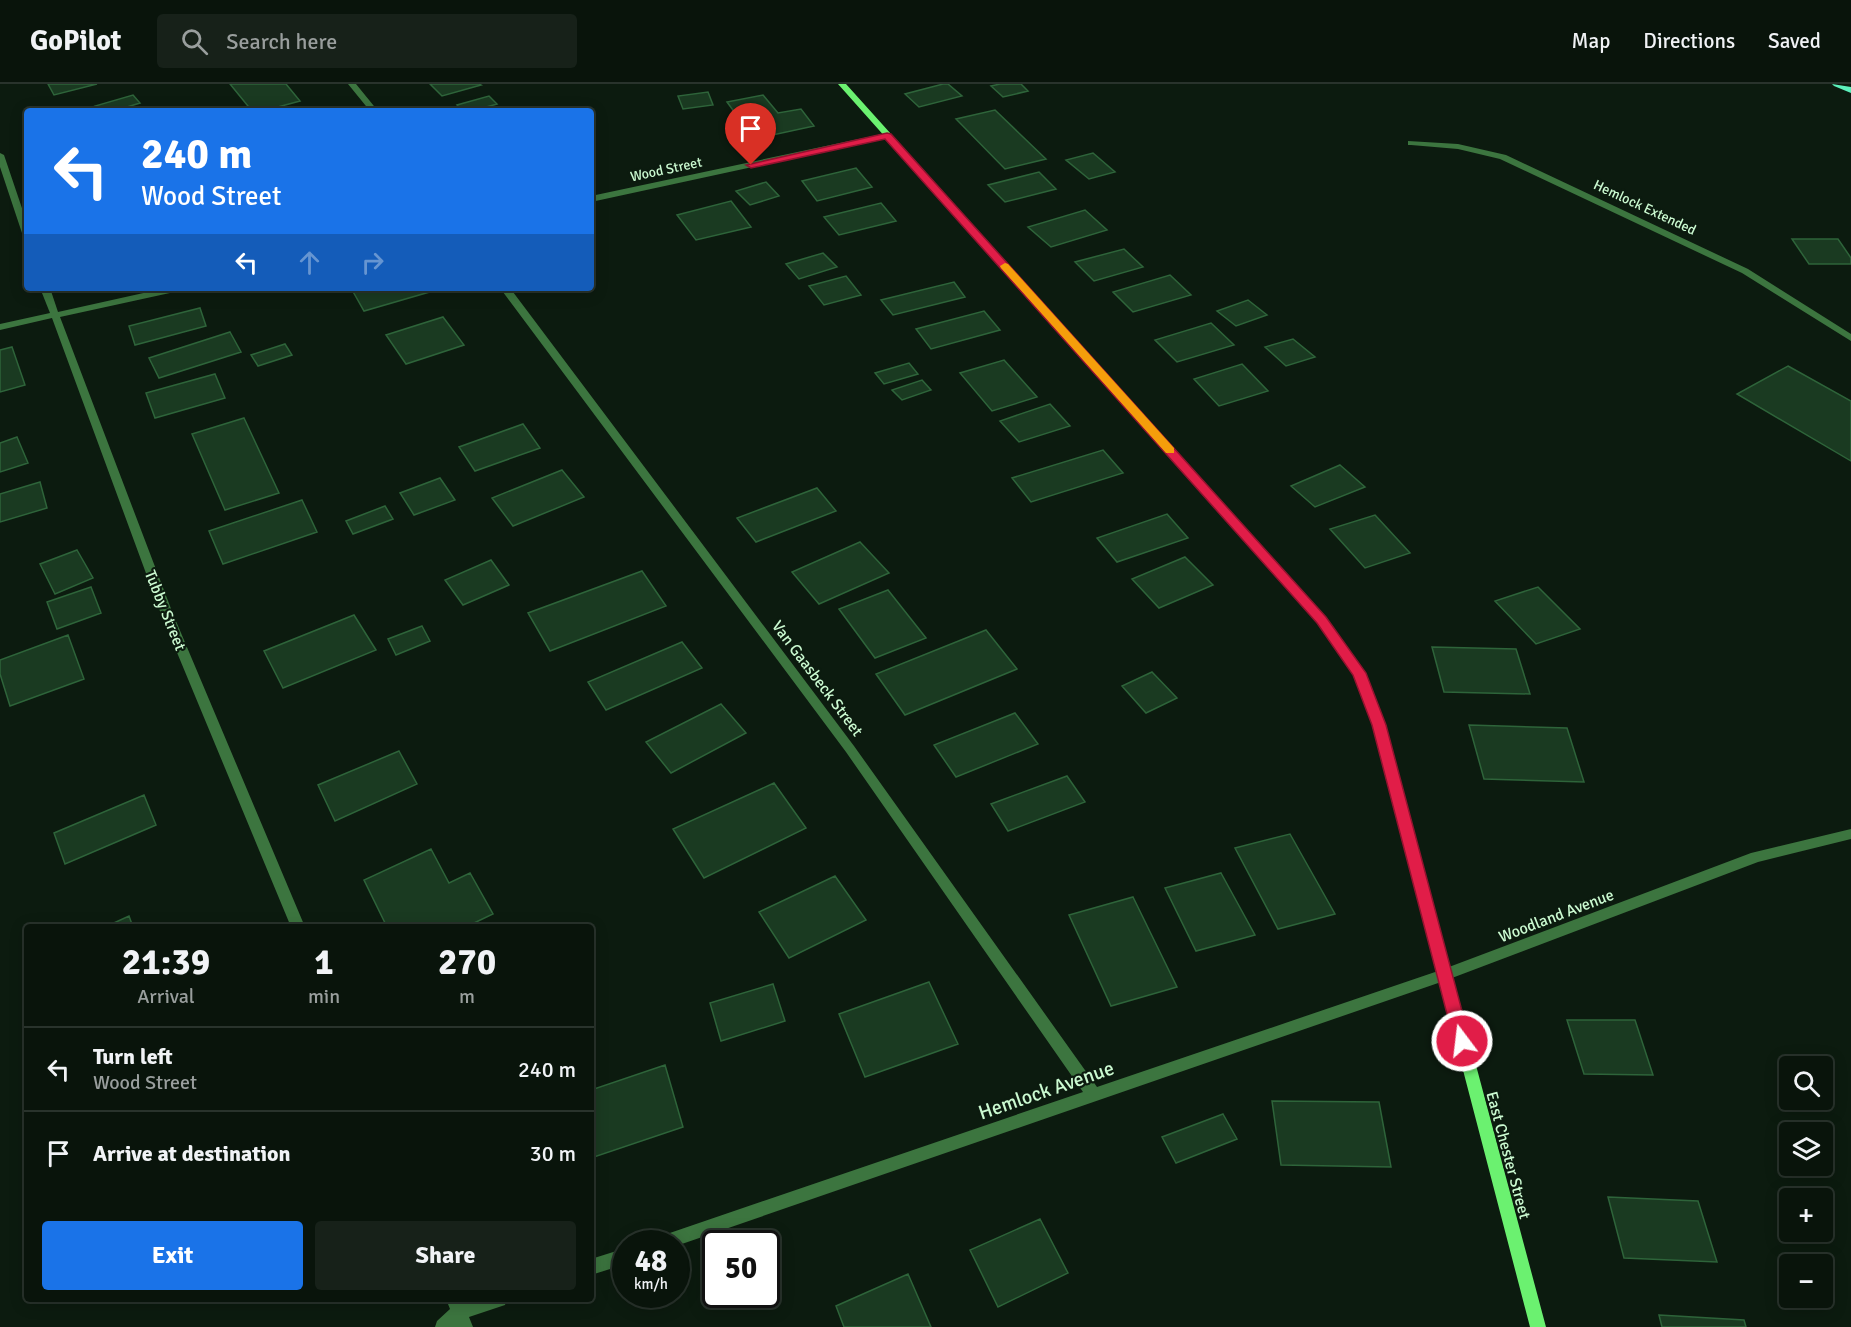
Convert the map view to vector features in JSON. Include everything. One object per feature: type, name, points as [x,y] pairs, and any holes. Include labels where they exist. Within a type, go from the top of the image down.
[{"type":"main road","name":"East Chester Street","points":[[842,84],[1322,620],[1359,673],[1379,725],[1538,1327]]},
{"type":"main road","points":[[1837,84],[1851,90]]},
{"type":"street","points":[[352,84],[372,108]]},
{"type":"street","name":"Wood Street","points":[[594,198],[887,135]]},
{"type":"street","name":"Hemlock Extended","points":[[1411,143],[1473,148],[1503,157],[1745,271],[1851,338]]},
{"type":"street","points":[[0,155],[24,227]]},
{"type":"street","name":"Tubby Street","points":[[46,291],[167,614],[297,924]]},
{"type":"street","points":[[0,327],[165,291]]},
{"type":"street","name":"Van Gaasbeck Street","points":[[507,291],[850,749],[1094,1095]]},
{"type":"street","name":"Woodland Avenue","points":[[1444,975],[1756,857],[1851,834]]},
{"type":"street","name":"Hemlock Avenue","points":[[690,1234],[1444,975]]},
{"type":"street","points":[[594,1266],[612,1260]]},
{"type":"street","points":[[443,1327],[459,1313],[490,1302]]},
{"type":"building","points":[[48,84],[97,84],[54,95]]},
{"type":"building","points":[[230,84],[286,84],[300,101],[274,108],[250,108]]},
{"type":"building","points":[[430,84],[479,84],[481,85],[442,96]]},
{"type":"building","points":[[948,84],[962,96],[919,107],[905,94]]},
{"type":"building","points":[[1021,84],[1028,91],[1003,97],[991,86]]},
{"type":"building","points":[[708,92],[713,105],[683,109],[678,96]]},
{"type":"building","points":[[133,95],[140,103],[124,108],[97,108],[95,106]]},
{"type":"building","points":[[763,95],[778,113],[801,109],[814,126],[754,139],[727,102]]},
{"type":"building","points":[[489,96],[497,104],[483,108],[460,108],[457,105]]},
{"type":"building","points":[[995,110],[1046,159],[1005,169],[956,119]]},
{"type":"building","points":[[1093,153],[1115,172],[1089,179],[1066,160]]},
{"type":"building","points":[[856,168],[872,187],[817,201],[802,181]]},
{"type":"building","points":[[1039,172],[1056,189],[1005,202],[988,185]]},
{"type":"building","points":[[766,182],[779,196],[750,205],[736,191]]},
{"type":"building","points":[[731,201],[751,227],[696,240],[677,215]]},
{"type":"building","points":[[881,203],[896,221],[839,235],[824,217]]},
{"type":"building","points":[[1085,210],[1107,230],[1051,247],[1028,227]]},
{"type":"building","points":[[1792,239],[1838,239],[1851,258],[1851,264],[1809,264]]},
{"type":"building","points":[[1124,249],[1143,267],[1094,281],[1075,262]]},
{"type":"building","points":[[823,253],[837,267],[799,279],[786,264]]},
{"type":"building","points":[[1170,275],[1191,295],[1133,312],[1113,292]]},
{"type":"building","points":[[846,276],[861,295],[824,305],[809,286]]},
{"type":"building","points":[[954,282],[965,297],[893,315],[881,300]]},
{"type":"building","points":[[353,291],[433,291],[364,311]]},
{"type":"building","points":[[1248,300],[1267,315],[1236,326],[1217,311]]},
{"type":"building","points":[[200,308],[206,326],[135,345],[129,326]]},
{"type":"building","points":[[984,311],[1000,330],[931,349],[916,329]]},
{"type":"building","points":[[443,317],[464,345],[406,364],[386,335]]},
{"type":"building","points":[[1211,323],[1234,345],[1177,362],[1155,340]]},
{"type":"building","points":[[230,332],[241,352],[159,378],[149,358]]},
{"type":"building","points":[[1293,339],[1315,357],[1286,366],[1265,347]]},
{"type":"building","points":[[285,344],[292,355],[258,366],[251,355]]},
{"type":"building","points":[[12,347],[25,385],[0,392],[0,350]]},
{"type":"building","points":[[1004,360],[1037,397],[992,411],[960,373]]},
{"type":"building","points":[[909,363],[918,374],[884,384],[875,373]]},
{"type":"building","points":[[1242,364],[1268,391],[1219,406],[1194,379]]},
{"type":"building","points":[[1788,366],[1851,401],[1851,461],[1737,394]]},
{"type":"building","points":[[215,374],[225,398],[155,418],[146,393]]},
{"type":"building","points":[[922,380],[931,390],[902,400],[892,390]]},
{"type":"building","points":[[1050,404],[1070,426],[1019,442],[1000,421]]},
{"type":"building","points":[[244,418],[279,493],[225,510],[192,434]]},
{"type":"building","points":[[523,424],[540,448],[475,471],[459,447]]},
{"type":"building","points":[[17,437],[28,463],[0,472],[0,443]]},
{"type":"building","points":[[1103,450],[1123,473],[1031,502],[1012,478]]},
{"type":"building","points":[[1340,465],[1365,487],[1315,507],[1291,486]]},
{"type":"building","points":[[562,470],[584,497],[513,526],[492,498]]},
{"type":"building","points":[[440,478],[455,500],[414,515],[400,493]]},
{"type":"building","points":[[40,482],[47,508],[0,522],[0,494]]},
{"type":"building","points":[[817,488],[836,511],[756,542],[737,518]]},
{"type":"building","points":[[302,500],[317,532],[223,564],[209,531]]},
{"type":"building","points":[[385,506],[393,519],[353,534],[346,521]]},
{"type":"building","points":[[1167,514],[1188,538],[1117,562],[1097,538]]},
{"type":"building","points":[[1375,515],[1410,553],[1365,568],[1330,529]]},
{"type":"building","points":[[860,542],[889,573],[819,604],[792,572]]},
{"type":"building","points":[[77,550],[93,578],[55,594],[40,564]]},
{"type":"building","points":[[1185,557],[1213,585],[1159,608],[1132,579]]},
{"type":"building","points":[[491,560],[509,585],[463,605],[445,580]]},
{"type":"building","points":[[642,571],[666,606],[550,651],[528,613]]},
{"type":"building","points":[[91,587],[101,613],[57,629],[47,602]]},
{"type":"building","points":[[1538,587],[1580,629],[1536,644],[1495,601]]},
{"type":"building","points":[[888,590],[926,638],[875,658],[839,609]]},
{"type":"building","points":[[354,615],[376,650],[283,688],[264,651]]},
{"type":"building","points":[[422,626],[430,641],[396,655],[388,639]]},
{"type":"building","points":[[986,630],[1017,669],[905,715],[876,674]]},
{"type":"building","points":[[68,635],[84,679],[10,706],[0,674],[0,660]]},
{"type":"building","points":[[682,642],[702,668],[606,710],[588,682]]},
{"type":"building","points":[[1432,647],[1516,649],[1530,694],[1444,692]]},
{"type":"building","points":[[1152,672],[1177,698],[1146,713],[1122,686]]},
{"type":"building","points":[[721,704],[746,733],[671,773],[646,742]]},
{"type":"building","points":[[1015,713],[1038,744],[956,777],[934,745]]},
{"type":"building","points":[[1469,725],[1567,728],[1584,782],[1484,779]]},
{"type":"building","points":[[399,751],[417,784],[335,821],[318,785]]},
{"type":"building","points":[[1067,776],[1085,802],[1008,831],[991,804]]},
{"type":"building","points":[[774,783],[806,828],[704,878],[673,829]]},
{"type":"building","points":[[144,795],[156,825],[65,864],[54,833]]},
{"type":"building","points":[[1290,834],[1335,914],[1278,929],[1235,848]]},
{"type":"building","points":[[431,849],[449,883],[470,873],[493,914],[472,924],[386,924],[364,880]]},
{"type":"building","points":[[1221,873],[1255,935],[1196,951],[1165,888]]},
{"type":"building","points":[[835,876],[866,920],[789,958],[759,912]]},
{"type":"building","points":[[1133,897],[1177,987],[1111,1006],[1069,915]]},
{"type":"building","points":[[129,916],[132,924],[112,924]]},
{"type":"building","points":[[929,982],[958,1044],[865,1077],[839,1014]]},
{"type":"building","points":[[773,984],[785,1021],[721,1041],[710,1003]]},
{"type":"building","points":[[1567,1020],[1635,1020],[1653,1075],[1584,1074]]},
{"type":"building","points":[[665,1065],[683,1127],[594,1157],[594,1089]]},
{"type":"building","points":[[1272,1101],[1379,1102],[1391,1167],[1281,1165]]},
{"type":"building","points":[[1223,1114],[1237,1139],[1176,1163],[1162,1137]]},
{"type":"building","points":[[1608,1197],[1698,1201],[1717,1262],[1624,1258]]},
{"type":"building","points":[[1040,1219],[1068,1273],[998,1307],[970,1250]]},
{"type":"building","points":[[908,1274],[931,1327],[844,1327],[836,1306]]},
{"type":"building","points":[[1659,1315],[1744,1320],[1746,1327],[1662,1327]]},
{"type":"slow traffic","points":[[1005,266],[1170,451]]},
{"type":"route","points":[[751,165],[887,135],[1322,620],[1359,673],[1379,725],[1462,1041]]}]
